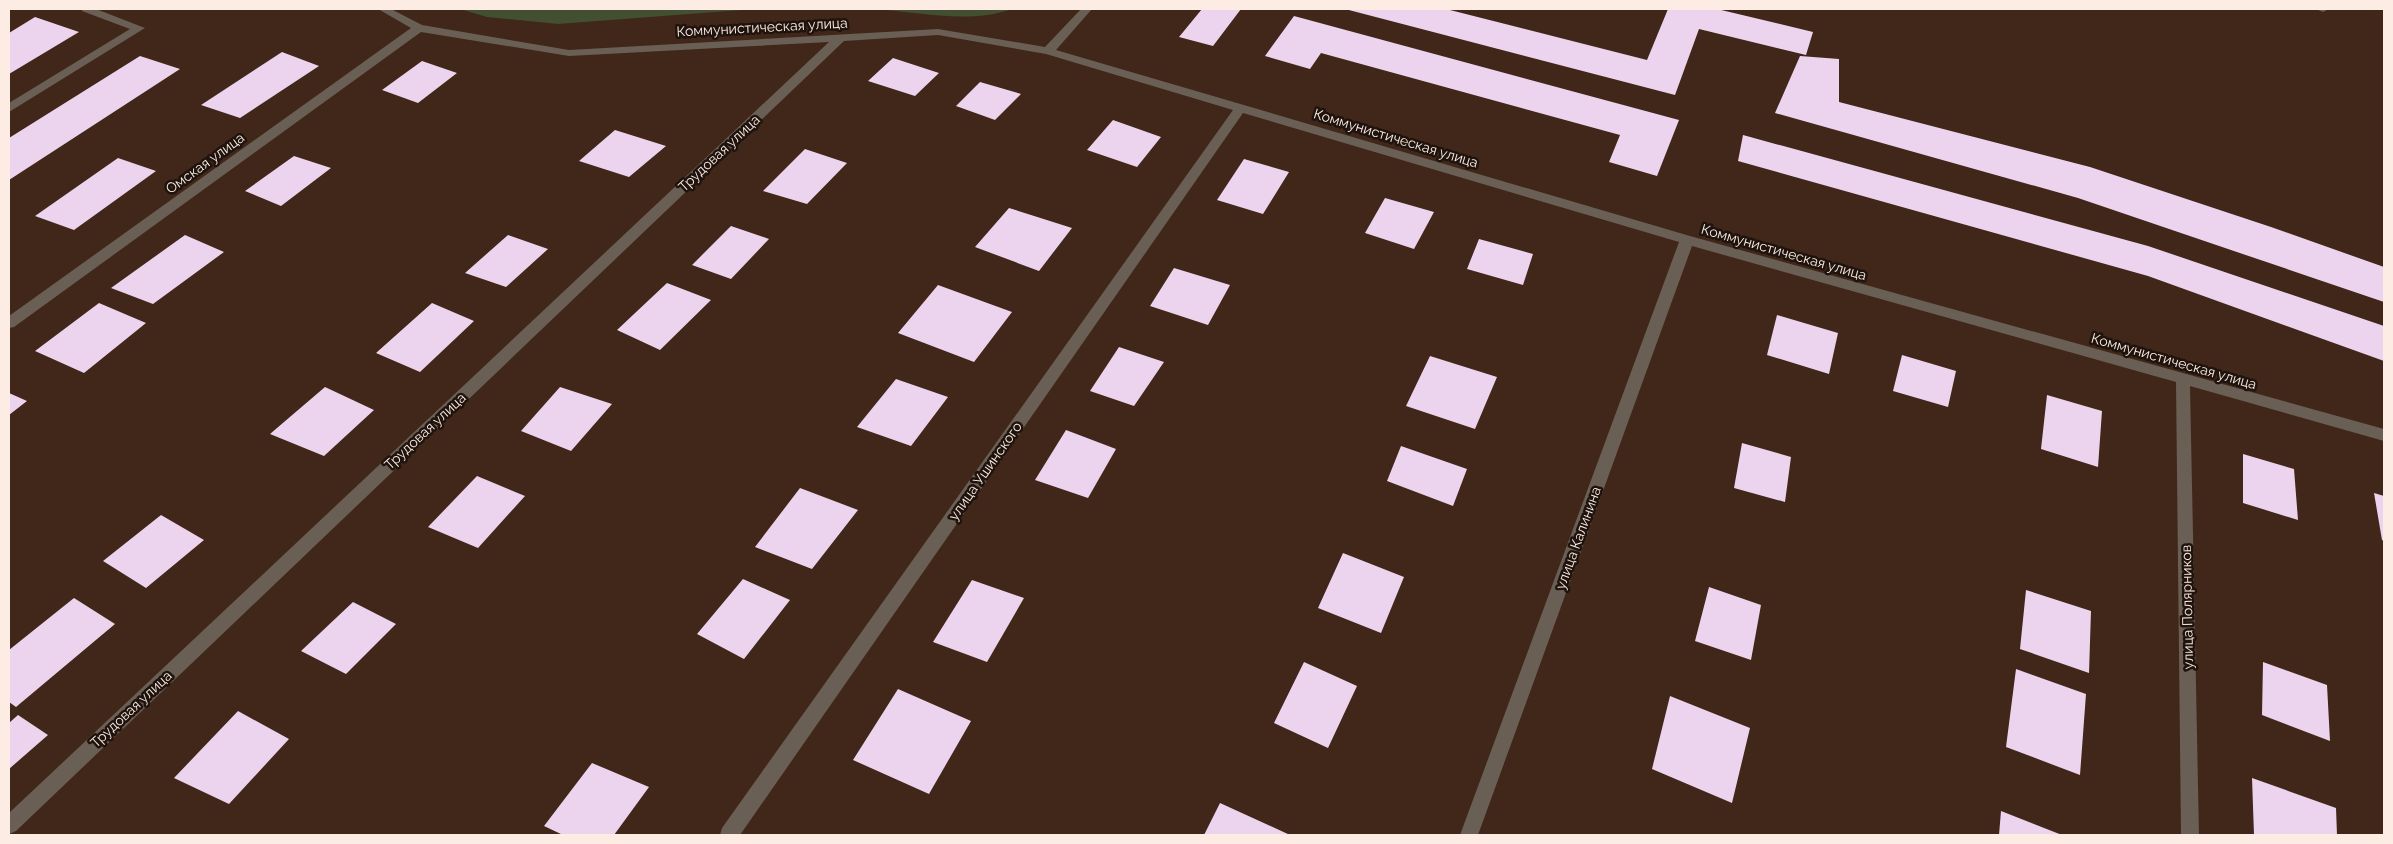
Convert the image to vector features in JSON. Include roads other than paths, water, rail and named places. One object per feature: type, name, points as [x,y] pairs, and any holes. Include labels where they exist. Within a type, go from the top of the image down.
[{"type":"street","points":[[9,108],[139,28],[86,9]]},
{"type":"street","name":"Коммунистическая улица","points":[[383,9],[419,28],[569,53],[938,32],[1048,51],[1687,240],[2384,435]]},
{"type":"street","points":[[1048,51],[1087,9]]},
{"type":"street","name":"Омская улица","points":[[9,323],[419,28]]},
{"type":"street","name":"Трудовая улица","points":[[9,825],[841,37]]},
{"type":"street","name":"улица Ушинского","points":[[730,835],[1240,108]]},
{"type":"street","name":"улица Калинина","points":[[1469,835],[1687,240]]},
{"type":"street","name":"улица Полярников","points":[[2183,379],[2190,835]]}]
